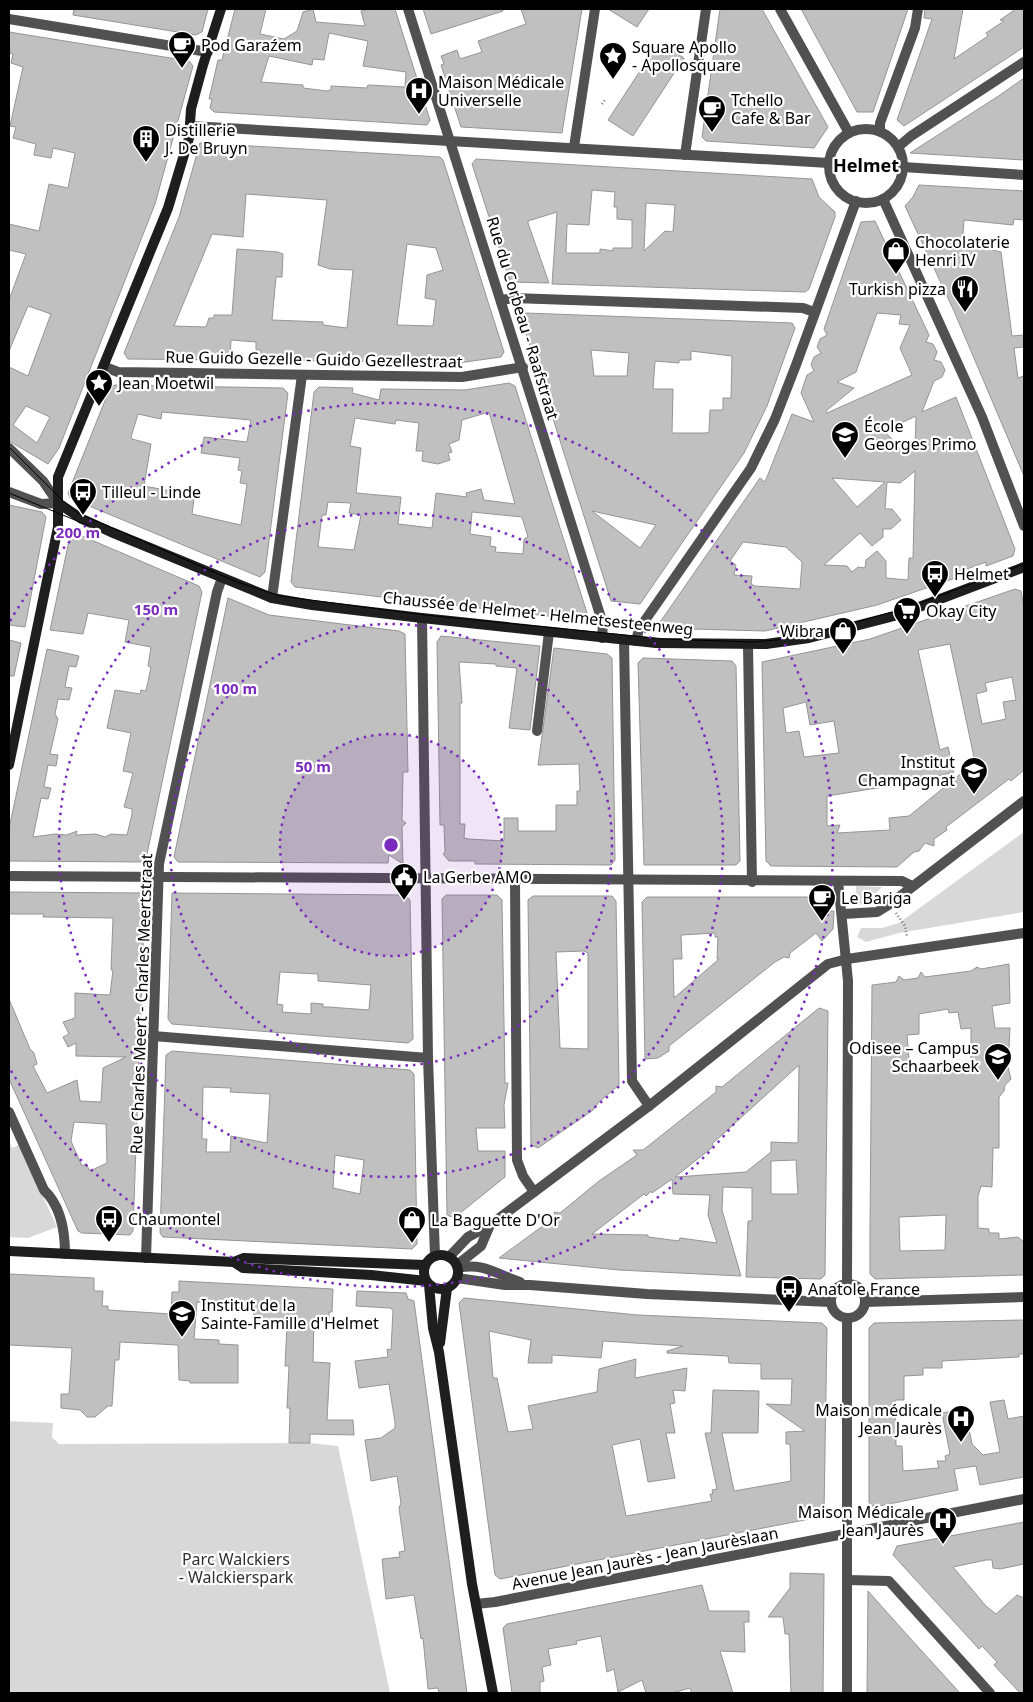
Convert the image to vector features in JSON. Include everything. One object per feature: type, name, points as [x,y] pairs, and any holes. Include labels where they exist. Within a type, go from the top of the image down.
[{"type":"street","points":[[9,763],[58,528],[58,477],[105,367],[168,208],[191,126],[192,109],[221,9]]},
{"type":"street","name":"Rue du Corbeau - Raafstraat","points":[[408,9],[445,129],[452,142],[603,624],[602,638]]},
{"type":"street","points":[[574,147],[595,9]]},
{"type":"street","points":[[685,155],[706,9]]},
{"type":"street","points":[[780,9],[849,133]]},
{"type":"street","points":[[880,132],[880,123],[915,28],[918,9]]},
{"type":"street","points":[[9,19],[208,52]]},
{"type":"street","points":[[898,147],[911,136],[1024,62]]},
{"type":"street","points":[[191,126],[829,163]]},
{"type":"street","points":[[859,130],[880,132],[890,138],[898,147],[903,167],[897,186],[883,199],[874,202],[856,201],[845,196],[836,187],[831,176],[829,163],[835,146],[849,133],[859,130]]},
{"type":"street","points":[[903,167],[1024,175]]},
{"type":"street","points":[[883,199],[982,417],[1024,526]]},
{"type":"street","points":[[636,641],[637,632],[646,618],[751,468],[774,419],[856,201]]},
{"type":"street","points":[[502,300],[513,298],[793,308],[814,312]]},
{"type":"street","name":"Rue Guido Gezelle - Guido Gezellestraat","points":[[105,367],[118,372],[462,377],[523,367]]},
{"type":"street","points":[[272,598],[302,375]]},
{"type":"street","points":[[9,448],[43,481],[58,503]]},
{"type":"street","points":[[9,492],[41,504],[58,503]]},
{"type":"street","name":"Chaussée de Helmet - Helmetsesteenweg","points":[[58,503],[82,519],[111,532],[272,598],[312,605],[422,618],[636,641],[748,645],[795,640],[883,619],[1024,567]]},
{"type":"street","name":"Rue Charles Meert - Charles Meertstraat","points":[[146,1258],[159,864],[222,578]]},
{"type":"street","points":[[422,618],[424,879],[435,1256],[425,1266],[424,1272],[428,1283],[439,1352],[476,1604],[493,1693]]},
{"type":"street","points":[[537,731],[549,632]]},
{"type":"street","points":[[624,640],[632,1081],[649,1106]]},
{"type":"street","points":[[748,645],[752,882]]},
{"type":"street","points":[[843,914],[877,912],[890,904],[1024,801]]},
{"type":"street","points":[[9,876],[515,881],[838,881],[902,882],[912,886]]},
{"type":"street","points":[[515,881],[518,1160],[523,1176],[534,1192]]},
{"type":"street","points":[[838,881],[848,959],[847,1284]]},
{"type":"street","points":[[449,1257],[468,1237],[490,1225],[649,1106],[828,964],[848,959],[1024,933]]},
{"type":"street","points":[[153,1036],[428,1058]]},
{"type":"street","points":[[9,1112],[44,1190],[52,1198],[64,1231],[65,1254]]},
{"type":"street","points":[[439,1352],[447,1288],[457,1270],[477,1250],[490,1225]]},
{"type":"street","points":[[477,1250],[479,1261],[498,1275],[530,1285]]},
{"type":"street","points":[[9,1251],[234,1262],[244,1258],[425,1266]]},
{"type":"street","points":[[435,1256],[449,1257]]},
{"type":"street","points":[[449,1257],[457,1270],[505,1285],[530,1285],[647,1294],[831,1302]]},
{"type":"street","points":[[234,1262],[243,1268],[371,1274],[428,1283],[437,1289],[447,1288]]},
{"type":"street","points":[[457,1270],[471,1264],[485,1266]]},
{"type":"street","points":[[847,1284],[860,1289],[865,1302],[859,1314],[847,1318],[835,1312],[831,1302],[836,1290],[847,1284]]},
{"type":"street","points":[[865,1302],[1024,1297]]},
{"type":"street","points":[[847,1318],[847,1693]]},
{"type":"street","name":"Avenue Jean Jaurès - Jean Jaurèslaan","points":[[476,1604],[495,1602],[1024,1499]]},
{"type":"street","points":[[848,1580],[889,1581],[990,1693]]},
{"type":"path","points":[[602,104],[605,100]]},
{"type":"path","points":[[890,904],[905,926],[910,951]]},
{"type":"green space","points":[[1024,832],[1024,912],[899,933],[866,942],[857,937],[861,928],[882,928],[899,923]]},
{"type":"green space","points":[[856,886],[882,887],[865,904],[856,905]]},
{"type":"green space","points":[[9,1141],[12,1148],[19,1145],[57,1227],[28,1238],[9,1237]]},
{"type":"green space","name":"Parc Walckiers - Walckierspark","points":[[9,1421],[53,1423],[52,1437],[59,1444],[310,1443],[338,1446],[390,1693],[9,1693]]},
{"type":"building","points":[[74,9],[208,9],[202,32],[196,35],[73,15]]},
{"type":"building","points":[[235,9],[266,9],[260,34],[284,39],[297,31],[303,12],[313,9],[316,22],[365,26],[361,11],[369,9],[395,9],[430,120],[427,125],[214,112],[210,108],[212,99],[209,99],[218,60],[222,60]],"holes":[[[329,33],[368,41],[363,66],[406,72],[405,87],[368,85],[367,88],[331,86],[331,90],[327,91],[303,88],[303,85],[261,82],[269,56],[312,65],[313,59],[324,60]]]},
{"type":"building","points":[[423,9],[502,9],[503,11],[431,34]]},
{"type":"building","points":[[521,9],[582,9],[562,133],[461,127],[441,65],[444,64],[441,56],[457,50],[460,59],[482,52],[478,41],[526,24]]},
{"type":"building","points":[[608,9],[649,9],[637,27]]},
{"type":"building","points":[[720,9],[762,9],[828,127],[814,148],[706,141],[702,137]]},
{"type":"building","points":[[801,9],[908,9],[873,112],[857,112]]},
{"type":"building","points":[[925,9],[963,9],[954,59],[988,36],[986,33],[1004,21],[1000,20],[1016,9],[1024,9],[1024,47],[904,126],[897,120],[932,19],[924,18]]},
{"type":"building","points":[[9,32],[189,61],[193,66],[155,204],[59,448],[48,464],[9,441],[9,367],[28,376],[51,314],[28,306],[9,351],[9,300],[26,254],[9,250],[9,224],[39,231],[49,184],[68,188],[75,153],[53,148],[51,158],[34,155],[36,144],[13,138],[16,127],[10,126],[23,67],[11,63],[13,54],[9,53]],"holes":[[[26,406],[50,417],[37,443],[13,425]]]},
{"type":"building","points":[[659,42],[684,58],[633,136],[608,120]]},
{"type":"building","points":[[1024,78],[1024,160],[910,153],[1000,95]]},
{"type":"building","points":[[200,143],[440,157],[443,160],[504,352],[501,357],[458,363],[261,360],[261,350],[256,350],[256,342],[231,340],[230,360],[128,359],[124,353],[179,217]],"holes":[[[246,194],[327,200],[318,265],[330,269],[353,270],[347,328],[323,325],[323,322],[272,320],[276,277],[282,277],[283,254],[237,249],[232,315],[214,315],[214,318],[209,318],[206,327],[174,326],[212,234],[243,237]],[[407,244],[436,248],[443,270],[427,275],[425,298],[436,300],[433,326],[397,325]]]},
{"type":"building","points":[[476,159],[812,179],[819,197],[835,212],[835,217],[809,289],[805,292],[552,284],[557,212],[528,221],[549,283],[510,282],[472,164]],"holes":[[[592,190],[615,192],[614,207],[617,207],[617,219],[632,220],[632,248],[613,248],[613,251],[600,249],[600,253],[566,253],[567,224],[589,225]],[[646,203],[675,205],[673,232],[665,231],[644,251]]]},
{"type":"building","points":[[919,185],[1024,191],[1024,220],[1014,219],[1013,225],[964,220],[963,234],[968,244],[1001,252],[1012,336],[1024,335],[1024,347],[1014,348],[1018,378],[1024,376],[1024,476],[954,311],[905,206],[913,197]]},
{"type":"building","points":[[875,221],[929,335],[926,342],[933,344],[937,352],[934,360],[941,362],[945,370],[942,377],[934,381],[922,412],[956,397],[1015,549],[1013,556],[986,566],[986,562],[956,573],[958,577],[877,605],[765,631],[656,628],[760,478],[765,482],[792,414],[814,422],[801,393],[807,375],[814,371],[811,365],[814,357],[821,353],[817,347],[820,339],[827,335],[824,329],[861,222]],"holes":[[[877,313],[901,315],[899,324],[910,325],[900,348],[912,375],[827,413],[826,411],[854,388],[837,382],[856,372]],[[916,416],[915,449],[891,447],[892,439],[884,431]],[[915,471],[913,558],[909,558],[908,580],[886,578],[886,561],[877,551],[866,560],[865,568],[858,567],[852,572],[847,566],[824,565],[860,533],[872,546],[883,537],[883,529],[891,529],[901,520],[892,509],[885,509],[887,482],[900,483]],[[832,478],[885,482],[857,507]],[[743,542],[786,547],[802,562],[800,589],[755,586],[751,584],[752,576],[734,575],[736,565],[730,561]]]},
{"type":"building","points":[[526,313],[792,323],[795,328],[767,406],[744,453],[640,604],[611,601],[521,318]],"holes":[[[591,350],[629,353],[627,376],[594,376]],[[691,351],[732,356],[731,398],[723,398],[723,410],[710,410],[709,432],[672,433],[673,389],[653,389],[655,361],[679,363],[679,360],[691,360]],[[592,511],[656,525],[640,548]]]},
{"type":"building","points":[[509,383],[515,386],[587,613],[582,620],[295,587],[291,582],[314,392],[319,387],[353,388],[352,393],[379,400],[381,389],[465,390]],"holes":[[[489,412],[515,504],[484,500],[481,489],[466,493],[467,497],[436,493],[432,528],[398,524],[401,497],[356,493],[361,448],[350,446],[355,418],[395,424],[396,420],[419,423],[416,451],[423,451],[422,461],[438,464],[450,460],[448,453],[452,452],[449,444],[459,440],[462,420]],[[328,502],[351,503],[349,513],[361,515],[354,550],[318,547],[322,515],[326,515]],[[472,512],[522,517],[528,537],[524,539],[523,554],[495,552],[496,547],[490,546],[491,537],[470,534]]]},
{"type":"building","points":[[115,385],[283,388],[288,393],[265,572],[260,577],[70,498],[68,493],[110,388]],"holes":[[[162,412],[251,420],[247,442],[204,437],[201,453],[240,458],[238,470],[242,471],[240,483],[247,484],[241,525],[192,514],[194,499],[170,496],[171,491],[144,486],[151,444],[132,439],[131,437],[138,414],[161,419]]]},
{"type":"building","points":[[9,505],[42,512],[46,517],[25,627],[9,625]]},
{"type":"building","points":[[75,533],[199,586],[202,592],[146,859],[143,862],[9,861],[9,829],[47,649],[79,656],[76,667],[69,666],[65,687],[72,688],[69,700],[58,699],[55,714],[58,719],[50,754],[58,755],[56,766],[48,765],[44,787],[51,788],[48,799],[41,798],[33,837],[55,834],[67,835],[77,831],[76,835],[96,834],[105,837],[111,834],[127,835],[132,814],[132,809],[124,807],[133,773],[123,771],[131,733],[107,728],[115,690],[140,694],[141,690],[146,691],[151,667],[148,666],[151,647],[125,642],[129,620],[88,613],[83,634],[50,630],[70,536]]},
{"type":"building","points":[[1015,589],[1021,591],[1024,609],[1024,770],[1011,781],[1009,779],[946,827],[947,830],[934,839],[934,846],[925,843],[919,851],[914,852],[897,867],[771,866],[766,861],[762,662],[870,639]],"holes":[[[950,644],[975,762],[909,816],[889,818],[890,830],[837,833],[840,825],[827,826],[827,796],[915,782],[954,772],[948,747],[940,750],[918,650]],[[1012,677],[1016,700],[1003,702],[1006,719],[982,724],[976,694],[987,691],[985,683]],[[806,702],[810,725],[834,721],[839,753],[804,757],[799,731],[786,733],[783,708]]]},
{"type":"building","points":[[228,598],[269,615],[399,631],[405,634],[408,772],[403,772],[402,820],[406,823],[402,827],[403,864],[389,855],[388,863],[178,862],[174,857]]},
{"type":"building","points":[[441,636],[540,646],[530,730],[509,728],[517,668],[496,666],[496,664],[459,662],[462,703],[460,703],[460,824],[465,824],[464,838],[469,839],[504,841],[504,818],[518,818],[518,831],[556,831],[556,805],[577,805],[577,791],[580,791],[579,764],[538,765],[554,648],[607,654],[612,658],[615,860],[611,865],[475,864],[475,861],[449,861],[443,854],[445,852],[444,825],[440,825],[437,642]]},
{"type":"building","points":[[9,640],[21,643],[14,676],[9,676]]},
{"type":"building","points":[[643,658],[732,661],[736,666],[740,861],[736,865],[644,865],[638,663]]},
{"type":"building","points":[[9,892],[145,893],[133,1231],[130,1235],[82,1233],[78,1231],[9,1079],[9,999],[30,1049],[34,1053],[37,1064],[33,1066],[47,1093],[77,1080],[80,1101],[101,1102],[103,1068],[126,1057],[76,1056],[76,1043],[68,1047],[63,1037],[69,1034],[63,1022],[75,1018],[75,993],[110,995],[113,970],[111,970],[113,918],[43,917],[44,914],[9,914]],"holes":[[[74,1122],[106,1124],[107,1163],[90,1171],[86,1164],[82,1166],[71,1141]]]},
{"type":"building","points":[[172,893],[405,895],[410,900],[413,1039],[408,1043],[172,1024],[168,1019]],"holes":[[[280,972],[318,974],[318,981],[371,985],[369,1010],[323,1007],[323,1004],[311,1003],[311,1014],[282,1012],[283,1005],[277,1004]]]},
{"type":"building","points":[[446,895],[497,895],[502,900],[505,1083],[508,1083],[504,1105],[505,1128],[476,1128],[478,1151],[505,1151],[505,1177],[454,1218],[447,1215],[442,899]]},
{"type":"building","points":[[533,896],[612,896],[616,901],[619,1085],[599,1102],[593,1110],[538,1148],[531,1145],[528,900]],"holes":[[[584,951],[588,953],[588,1049],[560,1048],[556,952]]]},
{"type":"building","points":[[647,897],[824,897],[828,902],[829,911],[834,911],[833,929],[822,941],[816,933],[790,953],[789,958],[784,957],[775,962],[669,1046],[669,1051],[658,1058],[645,1059],[642,902]],"holes":[[[715,933],[715,937],[718,937],[717,959],[719,959],[674,998],[673,959],[682,959],[681,935]]]},
{"type":"building","points":[[1009,964],[1010,1003],[992,1006],[995,1028],[1010,1028],[1008,1067],[1011,1079],[1005,1085],[1004,1091],[999,1097],[999,1148],[993,1148],[992,1187],[981,1186],[978,1196],[978,1228],[989,1229],[989,1233],[999,1233],[999,1239],[1018,1237],[1024,1242],[1024,1275],[875,1279],[870,1274],[872,985],[896,982],[899,976],[904,980],[918,978],[921,972],[925,977],[971,971],[977,967],[981,969]],"holes":[[[948,1009],[949,1013],[958,1012],[961,1029],[971,1028],[971,1070],[910,1070],[907,1035],[919,1034],[919,1014]],[[946,1215],[945,1250],[900,1251],[899,1217]]]},
{"type":"building","points":[[819,1008],[828,1011],[825,1275],[821,1279],[746,1277],[748,1221],[752,1221],[752,1188],[723,1187],[722,1210],[741,1276],[619,1270],[499,1258],[555,1217],[554,1212],[560,1213],[599,1181],[637,1155],[633,1150],[643,1150],[716,1092],[716,1086],[722,1087]],"holes":[[[799,1065],[798,1143],[771,1142],[771,1152],[746,1172],[675,1177],[714,1146],[712,1144]],[[796,1160],[798,1194],[771,1194],[771,1161]],[[672,1179],[673,1194],[710,1195],[708,1215],[717,1243],[680,1238],[679,1241],[648,1237],[648,1235],[592,1234],[644,1194],[646,1196],[651,1191],[652,1193]]]},
{"type":"building","points":[[172,1051],[410,1070],[414,1074],[417,1244],[412,1249],[163,1237],[160,1233],[166,1055]],"holes":[[[203,1087],[231,1088],[230,1092],[270,1094],[267,1143],[231,1136],[230,1152],[206,1152],[207,1139],[202,1139]],[[335,1155],[364,1160],[360,1194],[333,1188]]]},
{"type":"building","points":[[9,1274],[94,1278],[94,1291],[103,1291],[102,1306],[108,1306],[108,1310],[171,1314],[172,1292],[179,1292],[179,1281],[333,1289],[332,1312],[329,1312],[329,1319],[314,1318],[313,1362],[330,1363],[327,1420],[353,1420],[354,1435],[310,1434],[310,1443],[289,1443],[290,1408],[287,1408],[289,1366],[285,1366],[287,1326],[253,1325],[254,1308],[242,1308],[242,1305],[197,1302],[194,1339],[219,1340],[219,1344],[238,1345],[238,1383],[190,1383],[190,1381],[179,1380],[178,1345],[120,1342],[119,1360],[115,1360],[112,1406],[108,1406],[95,1417],[87,1417],[80,1410],[61,1408],[61,1394],[69,1394],[72,1348],[9,1345]]},
{"type":"building","points":[[357,1291],[406,1293],[408,1299],[414,1301],[467,1693],[439,1693],[438,1688],[428,1689],[423,1638],[421,1639],[414,1595],[386,1599],[382,1559],[400,1557],[399,1552],[405,1551],[399,1508],[401,1503],[397,1476],[371,1481],[365,1440],[381,1438],[395,1428],[395,1423],[389,1384],[359,1388],[355,1361],[388,1357],[387,1349],[391,1350],[393,1310],[390,1308],[356,1306]]},
{"type":"building","points":[[464,1298],[638,1315],[822,1323],[827,1328],[824,1512],[820,1517],[500,1579],[495,1575],[459,1303]],"holes":[[[489,1331],[531,1340],[528,1363],[552,1363],[552,1355],[601,1358],[603,1341],[683,1346],[667,1351],[667,1353],[728,1356],[729,1363],[761,1364],[761,1379],[792,1379],[791,1405],[766,1404],[805,1431],[786,1432],[786,1444],[790,1444],[791,1481],[734,1491],[722,1433],[758,1433],[759,1391],[713,1390],[711,1433],[705,1433],[717,1489],[712,1490],[713,1494],[710,1494],[712,1501],[626,1516],[612,1445],[640,1439],[648,1482],[675,1478],[666,1433],[675,1433],[670,1404],[675,1403],[673,1390],[685,1391],[687,1368],[635,1378],[636,1359],[599,1369],[597,1392],[528,1406],[533,1429],[508,1432],[497,1378],[493,1378]]]},
{"type":"building","points":[[1024,1320],[1024,1354],[1019,1354],[1019,1357],[942,1361],[942,1368],[923,1368],[923,1375],[904,1376],[904,1400],[895,1400],[896,1446],[902,1446],[903,1471],[939,1468],[937,1461],[946,1461],[945,1456],[950,1454],[942,1413],[965,1409],[972,1444],[983,1455],[1000,1452],[990,1402],[1004,1400],[1008,1419],[1024,1416],[1024,1477],[980,1485],[976,1466],[954,1469],[958,1490],[874,1507],[869,1503],[869,1328],[874,1323]]},
{"type":"building","points":[[1024,1522],[1024,1564],[1000,1569],[993,1568],[992,1560],[986,1560],[953,1567],[986,1606],[996,1614],[1017,1595],[1024,1598],[1024,1693],[1020,1693],[994,1665],[997,1662],[982,1646],[979,1649],[893,1555],[897,1546]]},
{"type":"building","points":[[790,1573],[824,1574],[823,1693],[791,1693],[789,1634],[785,1634],[783,1617],[768,1617],[790,1588]]},
{"type":"building","points":[[702,1585],[709,1611],[749,1611],[749,1622],[744,1622],[745,1652],[720,1651],[733,1693],[692,1693],[690,1688],[672,1693],[646,1693],[642,1680],[618,1692],[614,1669],[607,1672],[601,1636],[576,1641],[577,1644],[548,1649],[551,1665],[542,1667],[544,1681],[540,1682],[540,1693],[512,1693],[503,1628],[507,1624]]},
{"type":"building","points":[[868,1591],[909,1637],[960,1693],[867,1693]]},
{"type":"tram line","points":[[9,447],[63,501],[78,513],[237,582],[280,596],[425,615],[665,639],[752,642],[776,640],[824,631],[907,608],[1024,564]]},
{"type":"tram line","points":[[9,493],[87,525]]},
{"type":"place","name":"Pod Garaźem","points":[[182,69]]},
{"type":"place","name":"Square Apollo - Apollosquare","points":[[613,80]]},
{"type":"place","name":"Maison Médicale Universelle","points":[[419,115]]},
{"type":"place","name":"Tchello Cafe & Bar","points":[[712,133]]},
{"type":"place","name":"Distillerie J. De Bruyn","points":[[146,163]]},
{"type":"place","name":"Chocolaterie Henri IV","points":[[896,275]]},
{"type":"place","name":"Turkish pizza","points":[[965,313]]},
{"type":"place","name":"Jean Moetwil","points":[[99,407]]},
{"type":"place","name":"École Georges Primo","points":[[845,459]]},
{"type":"place","name":"Tilleul - Linde","points":[[83,516]]},
{"type":"place","name":"Helmet","points":[[935,598]]},
{"type":"place","name":"Okay City","points":[[907,635]]},
{"type":"place","name":"Wibra","points":[[843,655]]},
{"type":"place","name":"Institut Champagnat","points":[[974,795]]},
{"type":"place","name":"La Gerbe AMO","points":[[404,901]]},
{"type":"place","name":"Le Bariga","points":[[822,922]]},
{"type":"place","name":"Odisee – Campus Schaarbeek","points":[[998,1081]]},
{"type":"place","name":"Chaumontel","points":[[109,1243]]},
{"type":"place","name":"La Baguette D'Or","points":[[412,1244]]},
{"type":"place","name":"Anatole France","points":[[789,1313]]},
{"type":"place","name":"Institut de la Sainte-Famille d'Helmet","points":[[182,1338]]},
{"type":"place","name":"Maison médicale Jean Jaurès","points":[[961,1443]]},
{"type":"place","name":"Maison Médicale Jean Jaurès","points":[[943,1545]]},
{"type":"district","name":"Helmet","points":[[866,166]]}]
